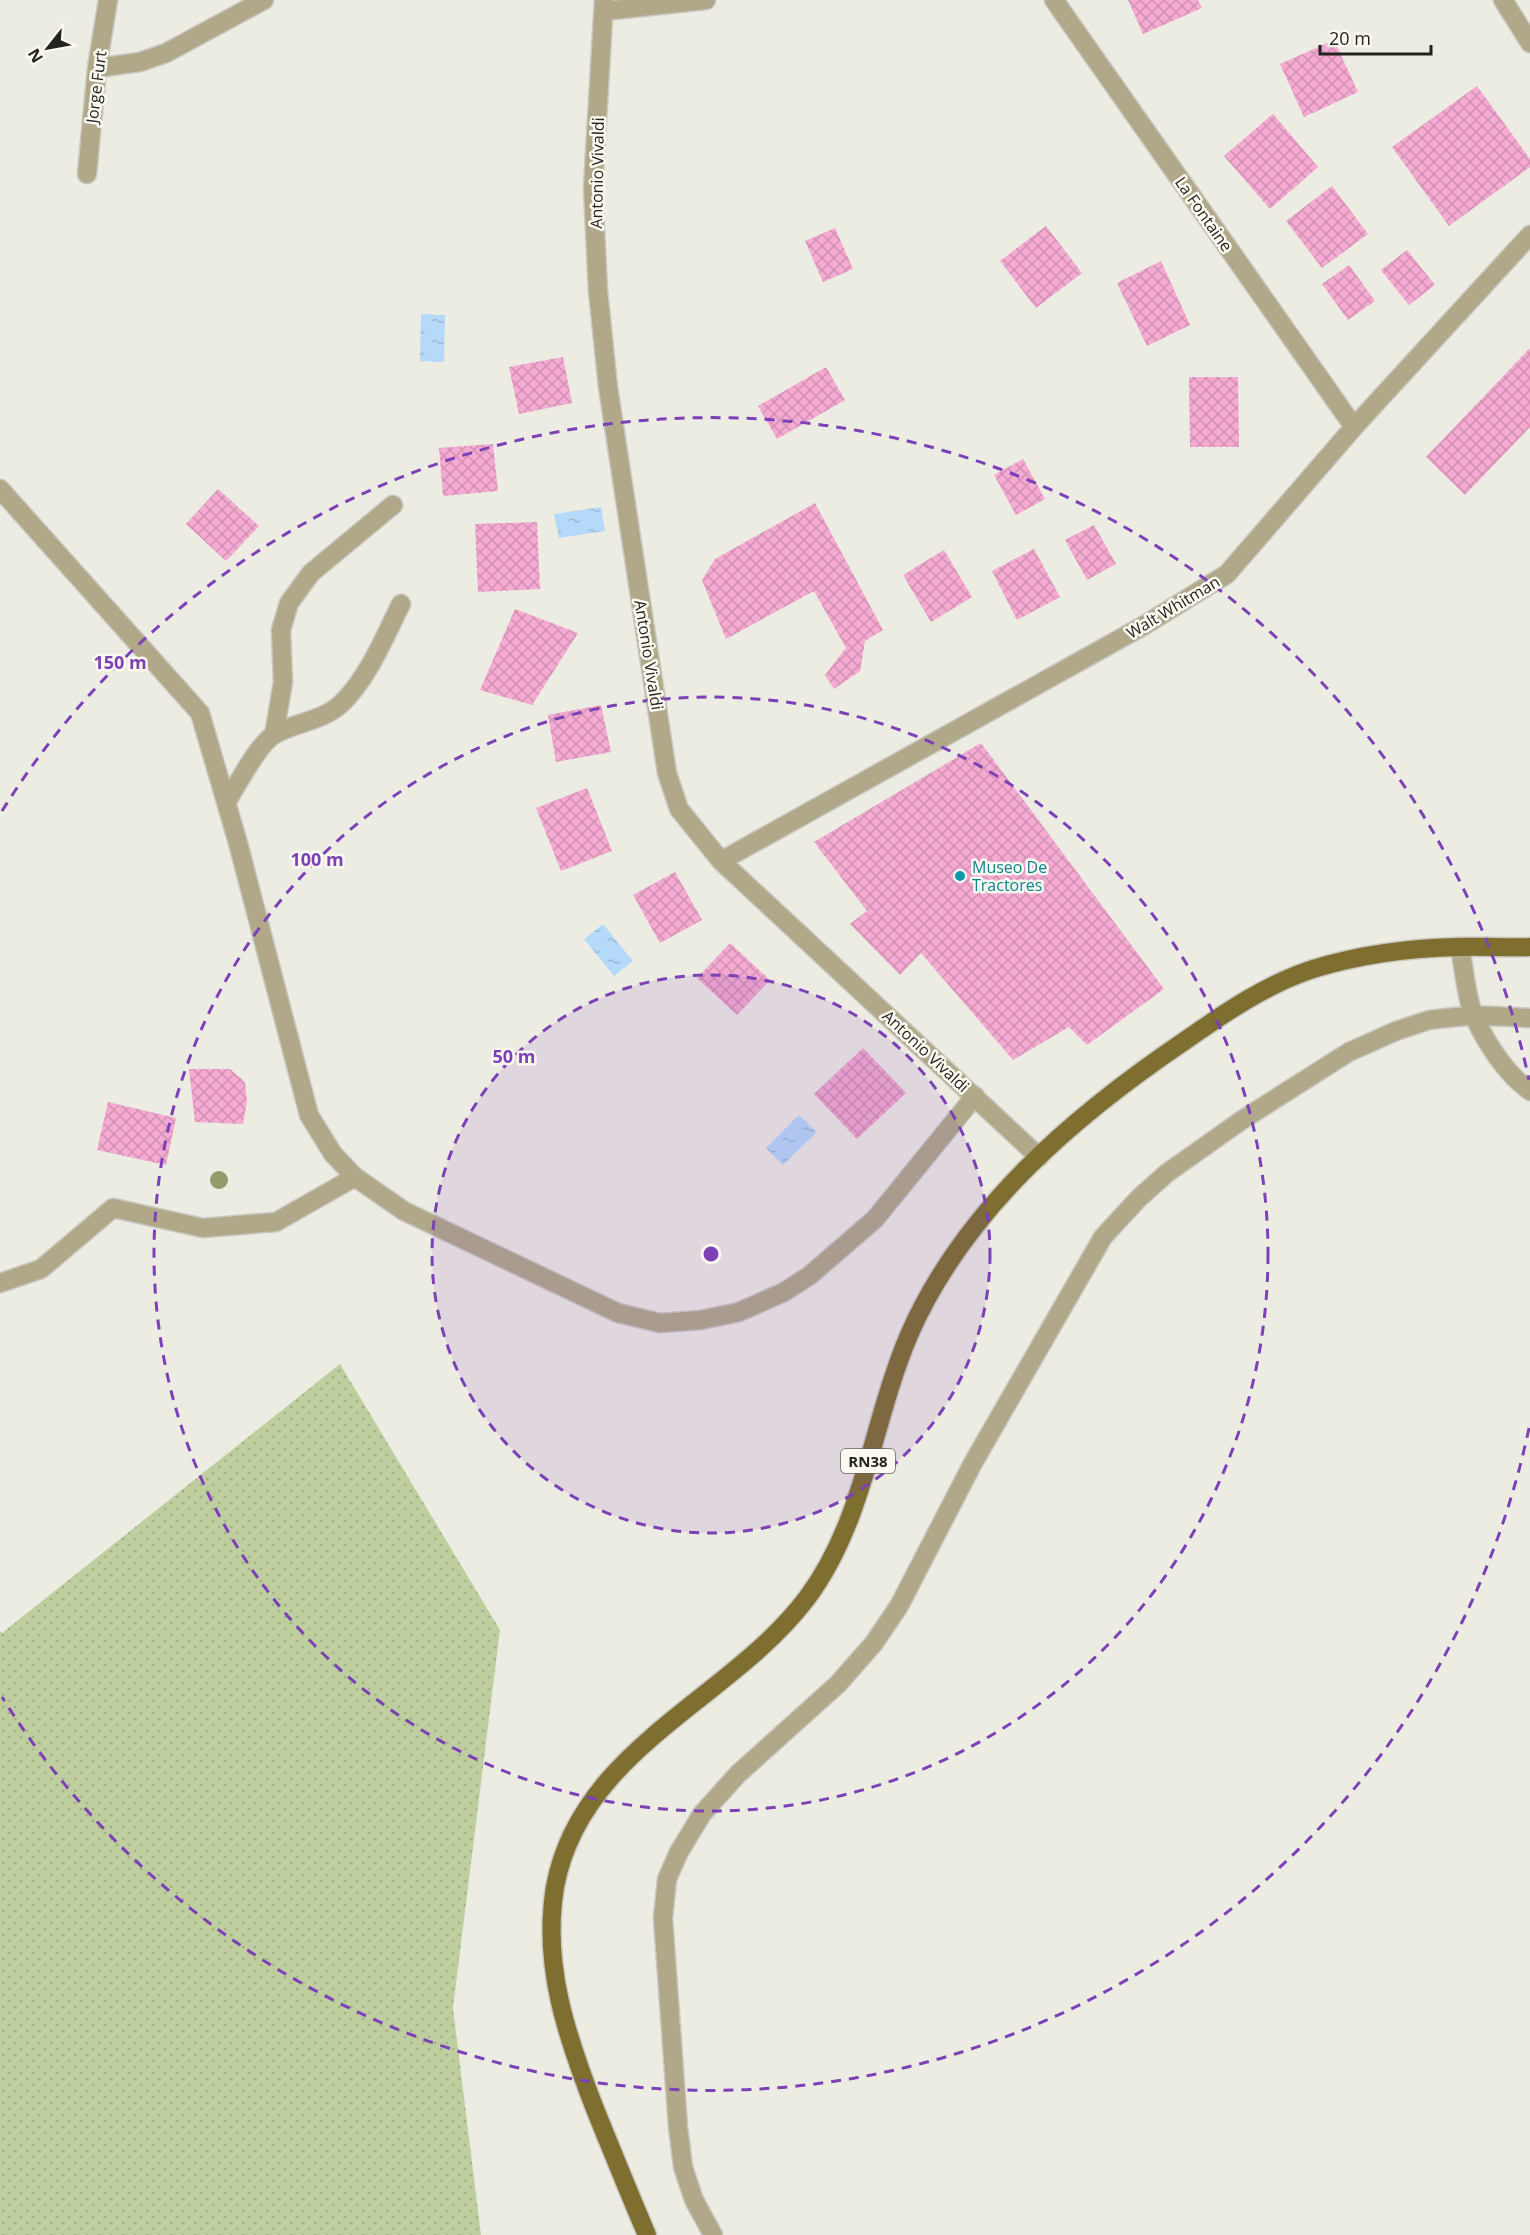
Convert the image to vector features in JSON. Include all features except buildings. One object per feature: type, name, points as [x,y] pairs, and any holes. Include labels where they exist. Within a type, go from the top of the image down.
[{"type":"main road","name":"RN38","points":[[647,2235],[584,2079],[566,2028],[555,1987],[551,1952],[552,1915],[556,1884],[565,1850],[582,1815],[604,1784],[632,1754],[762,1647],[793,1616],[818,1584],[839,1545],[855,1507],[884,1406],[911,1332],[948,1264],[971,1231],[1017,1179],[1076,1122],[1147,1067],[1229,1011],[1270,987],[1309,971],[1346,960],[1429,948],[1530,947]]},
{"type":"street","name":"Jorge Furt","points":[[87,174],[97,68],[108,0]]},
{"type":"street","points":[[97,68],[140,62],[166,53],[264,0]]},
{"type":"street","points":[[604,5],[706,0]]},
{"type":"street","name":"La Fontaine","points":[[1054,0],[1354,427]]},
{"type":"street","points":[[1503,0],[1530,43]]},
{"type":"street","name":"Antonio Vivaldi","points":[[604,5],[593,188],[598,291],[608,387],[667,773],[679,809],[721,861],[1039,1157]]},
{"type":"street","name":"Walt Whitman","points":[[721,861],[1143,626],[1227,574],[1354,427],[1530,235]]},
{"type":"street","points":[[0,489],[200,713],[227,801],[309,1115],[333,1154],[355,1177],[404,1211],[618,1313],[660,1323],[701,1320],[739,1312],[784,1292],[809,1276],[875,1219],[975,1096]]},
{"type":"street","points":[[274,735],[283,682],[281,630],[289,603],[311,573],[393,505]]},
{"type":"street","points":[[227,801],[254,757],[274,735],[324,716],[342,703],[371,665],[401,604]]},
{"type":"street","points":[[1460,947],[1473,1014],[1493,1050],[1523,1086],[1530,1091]]},
{"type":"street","points":[[713,2235],[694,2200],[683,2167],[663,1918],[667,1879],[679,1852],[702,1814],[738,1774],[838,1684],[874,1643],[899,1606],[973,1463],[1103,1237],[1139,1198],[1167,1173],[1242,1120],[1349,1052],[1396,1031],[1429,1020],[1473,1014],[1530,1018]]},
{"type":"street","points":[[0,1283],[41,1269],[113,1208],[203,1228],[276,1222],[355,1177]]},
{"type":"green space","points":[[340,1364],[500,1630],[453,2008],[481,2235],[0,2235],[0,1631],[2,1633]]},
{"type":"water","points":[[421,314],[445,315],[444,362],[420,361]]},
{"type":"water","points":[[601,507],[605,531],[559,538],[554,514]]},
{"type":"water","points":[[603,924],[633,961],[614,976],[584,939]]},
{"type":"water","points":[[799,1115],[817,1132],[783,1165],[766,1148]]},
{"type":"place","name":"Museo De Tractores","points":[[960,876]]}]
